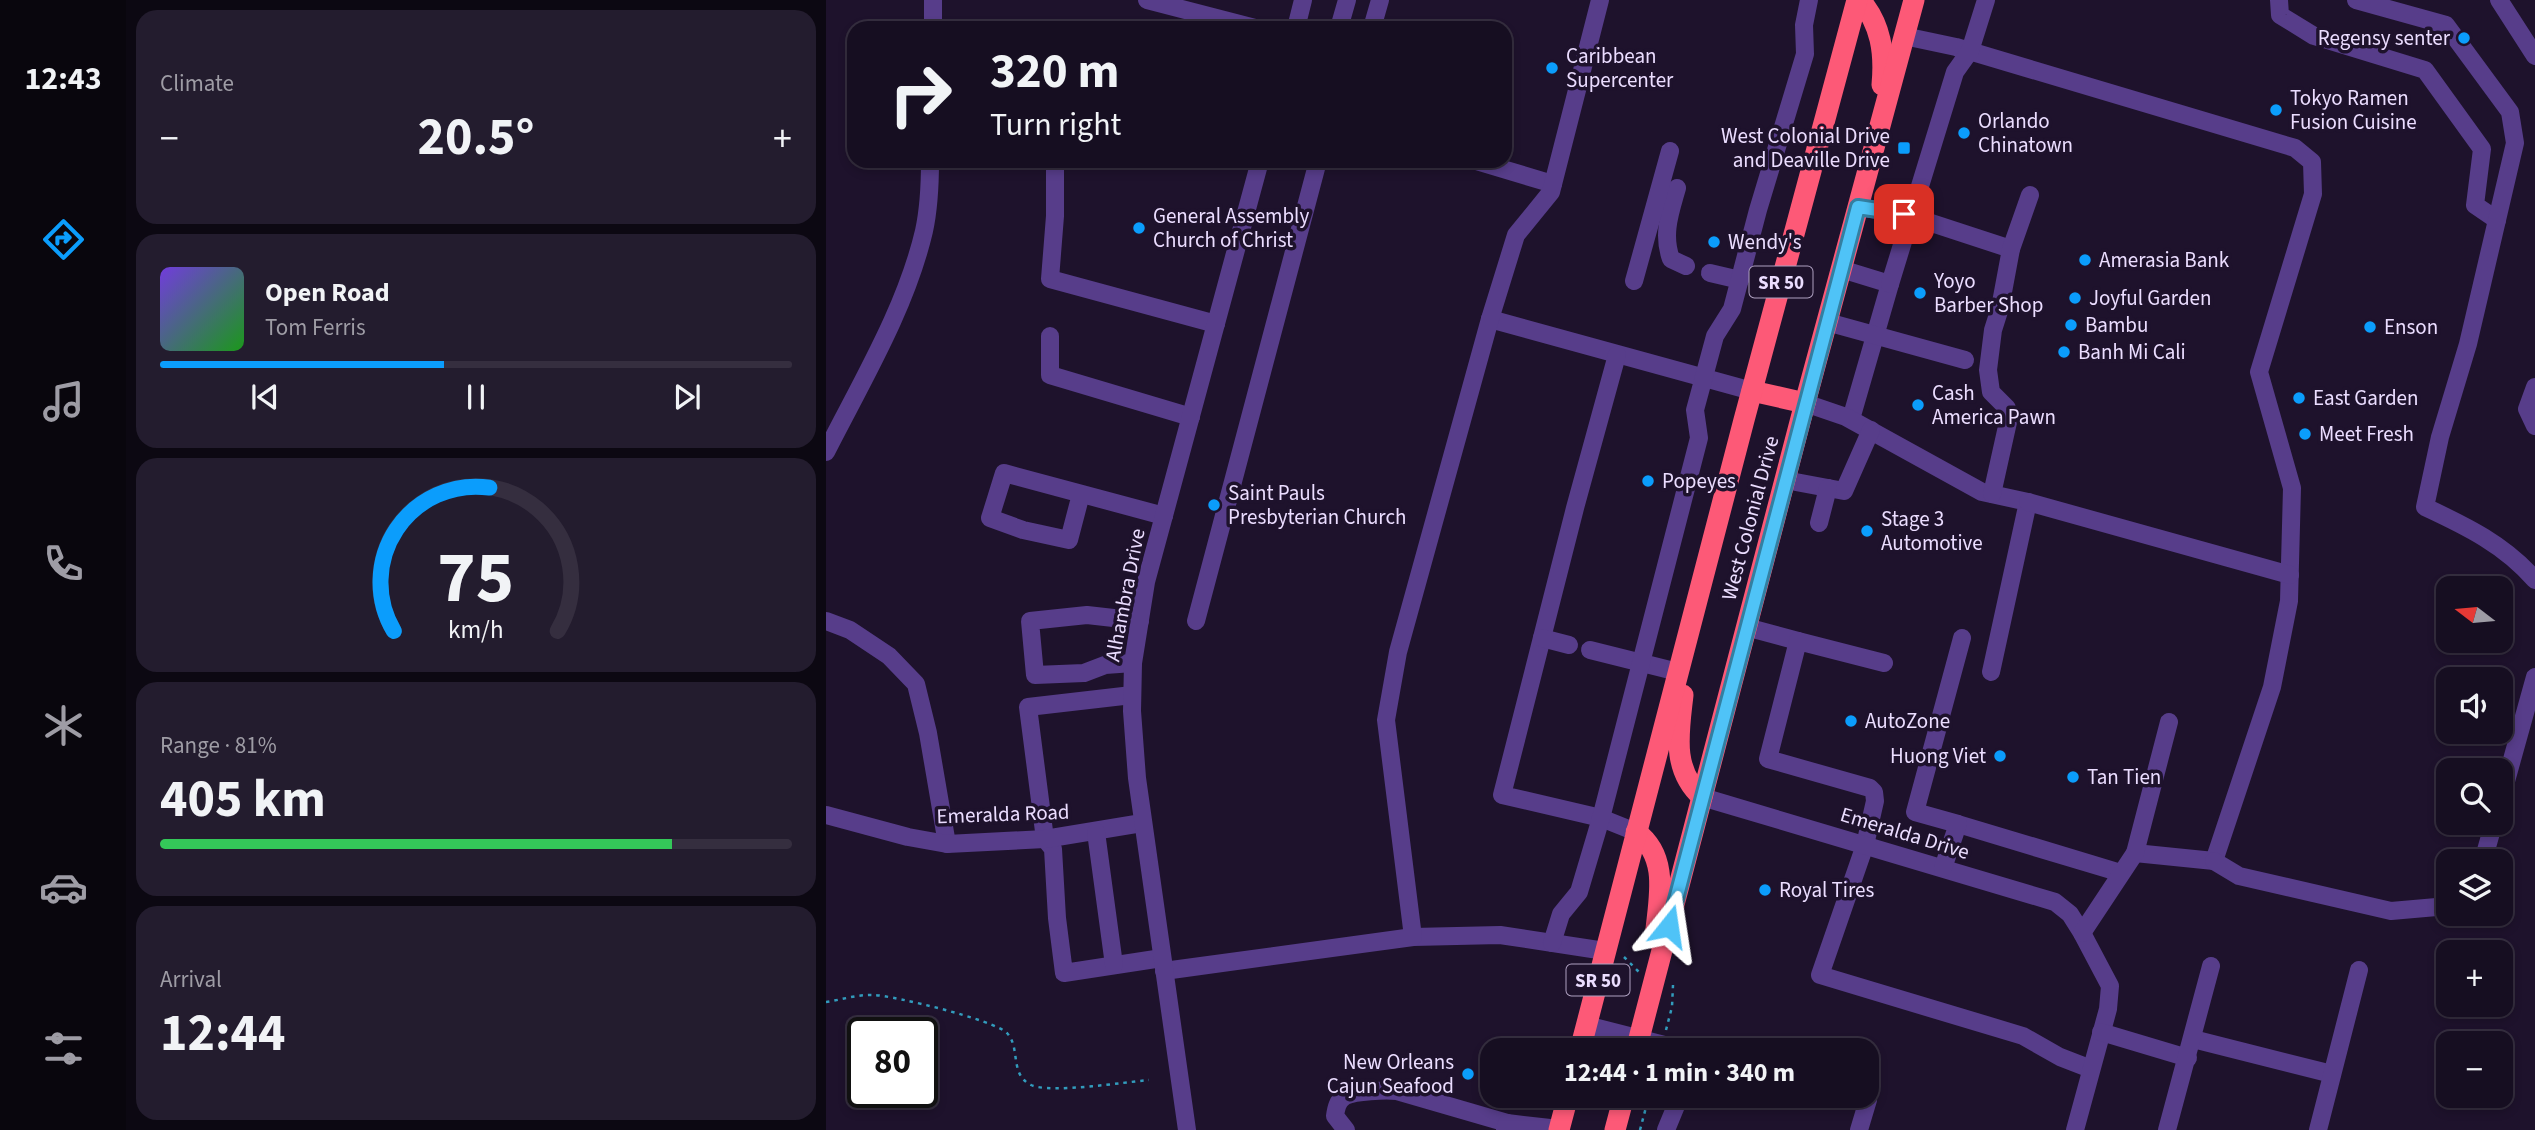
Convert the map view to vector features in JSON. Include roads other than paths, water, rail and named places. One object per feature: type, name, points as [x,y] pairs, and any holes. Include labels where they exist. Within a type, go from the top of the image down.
[{"type":"highway","points":[[1858,0],[1870,12],[1880,33],[1884,68],[1878,132]]},
{"type":"highway","name":"West Colonial Drive","points":[[1583,1038],[1614,953],[1636,832],[1858,0]]},
{"type":"highway","name":"West Colonial Drive","points":[[1641,1038],[1660,1001],[1702,797],[1914,0]]},
{"type":"highway","points":[[1752,391],[1805,403]]},
{"type":"highway","points":[[1689,630],[1677,749],[1683,772],[1702,797]]},
{"type":"highway","points":[[1636,832],[1647,840],[1655,851],[1660,875],[1660,1001]]},
{"type":"highway","points":[[1559,1129],[1565,1108]]},
{"type":"highway","points":[[1615,1130],[1621,1108]]},
{"type":"street","points":[[933,0],[933,21]]},
{"type":"street","points":[[1147,0],[1228,21]]},
{"type":"street","points":[[1298,21],[1303,0]]},
{"type":"street","points":[[1341,21],[1347,0]]},
{"type":"street","points":[[1375,21],[1380,0]]},
{"type":"street","points":[[1413,937],[1386,720],[1398,652],[1490,319],[1516,235],[1551,192],[1600,0]]},
{"type":"street","points":[[1552,943],[1560,914],[1579,892],[1601,818],[1699,438],[1695,410],[1715,336],[1732,309],[1758,210],[1805,54],[1804,25],[1809,0]]},
{"type":"street","points":[[1851,419],[1955,72],[1970,51],[1986,0]]},
{"type":"street","points":[[2279,0],[2280,15],[2314,36],[2425,70],[2482,149],[2475,205],[2497,220]]},
{"type":"street","points":[[2356,0],[2446,25],[2510,112],[2515,144],[2468,344],[2440,437],[2425,507],[2472,529],[2518,560],[2535,580]]},
{"type":"street","points":[[2498,0],[2535,56]]},
{"type":"street","points":[[1904,36],[1970,51],[2295,148],[2312,162],[2313,194],[2259,372],[2292,488],[2289,601],[2272,687],[2214,861]]},
{"type":"street","points":[[1634,281],[1670,151]]},
{"type":"street","points":[[826,452],[883,339],[905,288],[924,230],[930,168]]},
{"type":"street","points":[[1055,168],[1055,216],[1049,279],[1216,324]]},
{"type":"street","name":"Alhambra Drive","points":[[1187,1130],[1142,823],[1132,695],[1133,663],[1146,582],[1255,168]]},
{"type":"street","points":[[1196,621],[1316,168]]},
{"type":"street","points":[[1499,168],[1553,184]]},
{"type":"street","points":[[1677,188],[1665,233],[1666,245],[1671,259],[1686,266]]},
{"type":"street","points":[[1992,494],[2008,412],[1991,392],[1988,370],[1993,330],[2011,249],[2029,195]]},
{"type":"street","points":[[1858,207],[1911,216],[2011,249]]},
{"type":"street","points":[[1841,269],[1890,284]]},
{"type":"street","points":[[1710,272],[1740,280]]},
{"type":"street","points":[[1490,319],[1752,391]]},
{"type":"street","points":[[1827,322],[1965,360]]},
{"type":"street","points":[[1050,336],[1050,375],[1191,417]]},
{"type":"street","points":[[1617,355],[1502,795],[1601,818],[1636,832]]},
{"type":"street","points":[[2535,387],[2528,409],[2535,426]]},
{"type":"street","points":[[1805,403],[1851,419],[1982,492],[2028,502],[2290,575]]},
{"type":"street","points":[[1785,480],[1844,491],[1871,430]]},
{"type":"street","points":[[1081,494],[1069,540],[1023,530],[990,518],[1004,473],[1164,516]]},
{"type":"street","points":[[1819,523],[1828,488]]},
{"type":"street","points":[[1991,672],[2028,502]]},
{"type":"street","points":[[1133,663],[1105,665],[1084,673],[1035,675],[1030,621],[1087,615],[1140,621]]},
{"type":"street","points":[[826,621],[850,630],[889,656],[916,684],[928,733],[947,844]]},
{"type":"street","points":[[1746,627],[1884,663]]},
{"type":"street","points":[[1542,638],[1569,645]]},
{"type":"street","points":[[1962,638],[1914,812],[2121,873]]},
{"type":"street","points":[[1798,641],[1768,760],[1870,788],[1874,792],[1875,801],[1865,845],[1820,975],[2023,1036],[2060,1058],[2091,1069]]},
{"type":"street","points":[[1590,650],[1678,672]]},
{"type":"street","points":[[2512,758],[2535,677]]},
{"type":"street","points":[[1132,695],[1028,707],[1045,839],[1053,849],[1064,974],[1114,965],[1163,964],[1413,937],[1500,935],[1614,953]]},
{"type":"street","points":[[2082,933],[2135,852],[2169,722]]},
{"type":"street","name":"Emeralda Drive","points":[[1702,797],[2055,902],[2070,914],[2110,986],[2108,1009],[2075,1130]]},
{"type":"street","name":"Emeralda Road","points":[[826,815],[908,837],[947,844],[1045,839],[1142,823]]},
{"type":"street","points":[[1943,868],[1958,824]]},
{"type":"street","points":[[1096,832],[1114,965]]},
{"type":"street","points":[[2135,852],[2204,862],[2214,861],[2239,876],[2390,911],[2436,907]]},
{"type":"street","points":[[2167,1130],[2211,967]]},
{"type":"street","points":[[2318,1130],[2359,970]]},
{"type":"street","points":[[1586,1025],[1622,1038]]},
{"type":"street","points":[[2101,1032],[2188,1058]]},
{"type":"street","points":[[2193,1039],[2332,1074]]},
{"type":"street","points":[[1336,1125],[1337,1104],[1345,1096],[1397,1091],[1506,1126],[1559,1129]]},
{"type":"street","points":[[1665,1130],[1675,1108]]},
{"type":"street","points":[[1859,1130],[1866,1108]]},
{"type":"place","name":"Regensy senter","points":[[2464,38]]},
{"type":"place","name":"Caribbean Supercenter","points":[[1552,68]]},
{"type":"place","name":"Tokyo Ramen Fusion Cuisine","points":[[2276,110]]},
{"type":"place","name":"Orlando Chinatown","points":[[1964,133]]},
{"type":"place","name":"West Colonial Drive and Deaville Drive","points":[[1904,148]]},
{"type":"place","name":"General Assembly Church of Christ","points":[[1139,228]]},
{"type":"place","name":"Wendy's","points":[[1714,242]]},
{"type":"place","name":"Amerasia Bank","points":[[2085,260]]},
{"type":"place","name":"Yoyo Barber Shop","points":[[1920,293]]},
{"type":"place","name":"Joyful Garden","points":[[2075,298]]},
{"type":"place","name":"Bambu","points":[[2071,325]]},
{"type":"place","name":"Enson","points":[[2370,327]]},
{"type":"place","name":"Banh Mi Cali","points":[[2064,352]]},
{"type":"place","name":"East Garden","points":[[2299,398]]},
{"type":"place","name":"Cash America Pawn","points":[[1918,405]]},
{"type":"place","name":"Meet Fresh","points":[[2305,434]]},
{"type":"place","name":"Popeyes","points":[[1648,481]]},
{"type":"place","name":"Saint Pauls Presbyterian Church","points":[[1214,505]]},
{"type":"place","name":"Stage 3 Automotive","points":[[1867,531]]},
{"type":"place","name":"AutoZone","points":[[1851,721]]},
{"type":"place","name":"Huong Viet","points":[[2000,756]]},
{"type":"place","name":"Tan Tien","points":[[2073,777]]},
{"type":"place","name":"Royal Tires","points":[[1765,890]]},
{"type":"place","name":"New Orleans Cajun Seafood","points":[[1468,1074]]}]
